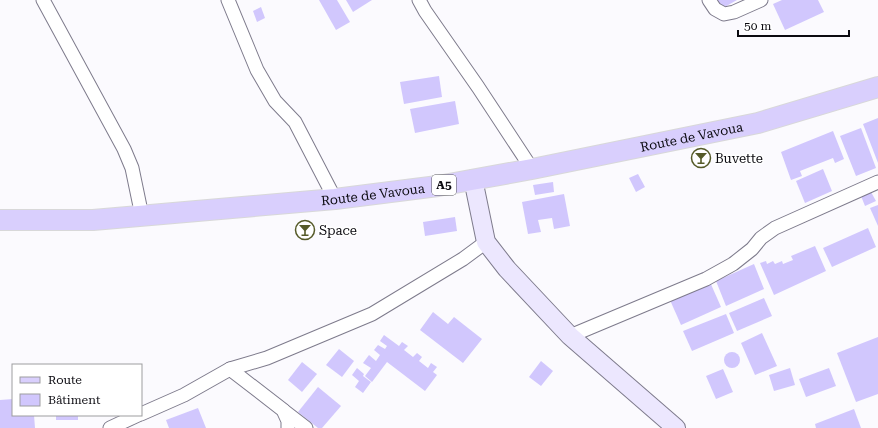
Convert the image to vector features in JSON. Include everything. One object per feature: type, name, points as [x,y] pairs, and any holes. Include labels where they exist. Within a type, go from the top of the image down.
[{"type":"main road","name":"Route de Vavoua","points":[[0,220],[93,220],[335,199],[438,186],[532,169],[758,123],[878,87]]},
{"type":"street","points":[[43,0],[124,149],[132,168],[142,216]]},
{"type":"street","points":[[228,0],[257,70],[276,101],[295,122],[335,199]]},
{"type":"street","points":[[419,0],[532,169]]},
{"type":"street","points":[[709,0],[715,9],[724,14],[734,12],[761,0]]},
{"type":"street","points":[[473,179],[486,242],[507,269],[570,336],[676,428]]},
{"type":"street","points":[[570,336],[706,279],[732,264],[752,249],[761,238],[775,228],[878,182]]},
{"type":"street","points":[[142,413],[184,395],[230,369],[267,358],[372,314],[463,259],[486,242]]},
{"type":"street","points":[[230,369],[306,428]]},
{"type":"street","points":[[283,410],[288,422],[288,428]]},
{"type":"street","points":[[110,428],[136,416]]},
{"type":"building","points":[[319,0],[337,0],[350,22],[336,30]]},
{"type":"building","points":[[346,0],[372,0],[353,12]]},
{"type":"building","points":[[716,0],[737,0],[721,9]]},
{"type":"building","points":[[782,0],[818,0],[824,12],[785,30],[773,4]]},
{"type":"building","points":[[261,7],[265,18],[257,22],[253,11]]},
{"type":"building","points":[[439,76],[442,97],[404,104],[400,82]]},
{"type":"building","points":[[455,101],[459,124],[415,133],[410,109]]},
{"type":"building","points":[[878,118],[878,163],[863,124]]},
{"type":"building","points":[[861,128],[876,168],[856,176],[840,136]]},
{"type":"building","points":[[833,131],[844,159],[835,163],[833,158],[800,171],[802,176],[791,180],[781,152]]},
{"type":"building","points":[[823,169],[832,191],[805,203],[796,181]]},
{"type":"building","points":[[638,174],[645,187],[636,192],[629,178]]},
{"type":"building","points":[[553,182],[554,192],[535,195],[533,185]]},
{"type":"building","points":[[871,192],[876,201],[865,206],[861,196]]},
{"type":"building","points":[[564,194],[570,226],[554,229],[552,218],[538,220],[541,232],[528,234],[522,202]]},
{"type":"building","points":[[878,205],[878,226],[870,208]]},
{"type":"building","points":[[455,217],[457,231],[425,236],[423,222]]},
{"type":"building","points":[[868,228],[876,247],[832,267],[823,248]]},
{"type":"building","points":[[815,246],[826,271],[774,295],[760,263],[766,261],[767,264],[773,261],[775,264],[782,261],[783,264],[793,260],[791,256]]},
{"type":"building","points":[[754,264],[764,289],[726,306],[716,281]]},
{"type":"building","points":[[710,282],[721,307],[681,325],[670,300]]},
{"type":"building","points":[[764,298],[772,316],[737,331],[729,313]]},
{"type":"building","points":[[433,312],[448,324],[454,317],[482,339],[463,363],[420,330]]},
{"type":"building","points":[[726,314],[734,333],[692,351],[683,331]]},
{"type":"building","points":[[762,333],[777,366],[755,375],[741,343]]},
{"type":"building","points":[[384,335],[399,346],[402,342],[408,346],[404,350],[413,357],[417,353],[422,357],[419,361],[428,368],[431,363],[437,367],[433,372],[437,375],[425,391],[387,362],[372,382],[365,376],[371,368],[363,363],[369,355],[376,361],[380,355],[374,350],[378,345],[385,349],[387,346],[380,341]]},
{"type":"building","points":[[878,337],[878,394],[856,402],[837,353]]},
{"type":"building","points":[[339,349],[354,361],[342,377],[326,365]]},
{"type":"building","points":[[729,352],[735,352],[740,357],[738,366],[735,368],[729,368],[724,363],[724,357]]},
{"type":"building","points":[[541,361],[553,371],[541,386],[529,377]]},
{"type":"building","points":[[302,362],[317,374],[302,392],[288,380]]},
{"type":"building","points":[[357,368],[364,374],[363,376],[371,382],[363,393],[355,387],[359,381],[352,375]]},
{"type":"building","points":[[790,368],[795,385],[774,391],[769,375]]},
{"type":"building","points":[[829,368],[836,386],[806,397],[799,379]]},
{"type":"building","points":[[723,369],[733,392],[716,399],[706,376]]},
{"type":"building","points":[[318,387],[341,406],[322,428],[318,428],[298,412]]},
{"type":"building","points":[[12,399],[12,416],[34,416],[35,428],[0,428],[0,400]]},
{"type":"building","points":[[198,408],[206,428],[169,428],[166,420]]},
{"type":"building","points":[[854,409],[861,428],[816,428],[815,424]]},
{"type":"building","points":[[56,416],[78,416],[78,420],[56,420]]},
{"type":"place","name":"Buvette","points":[[701,158]]},
{"type":"place","name":"Space","points":[[305,230]]}]
